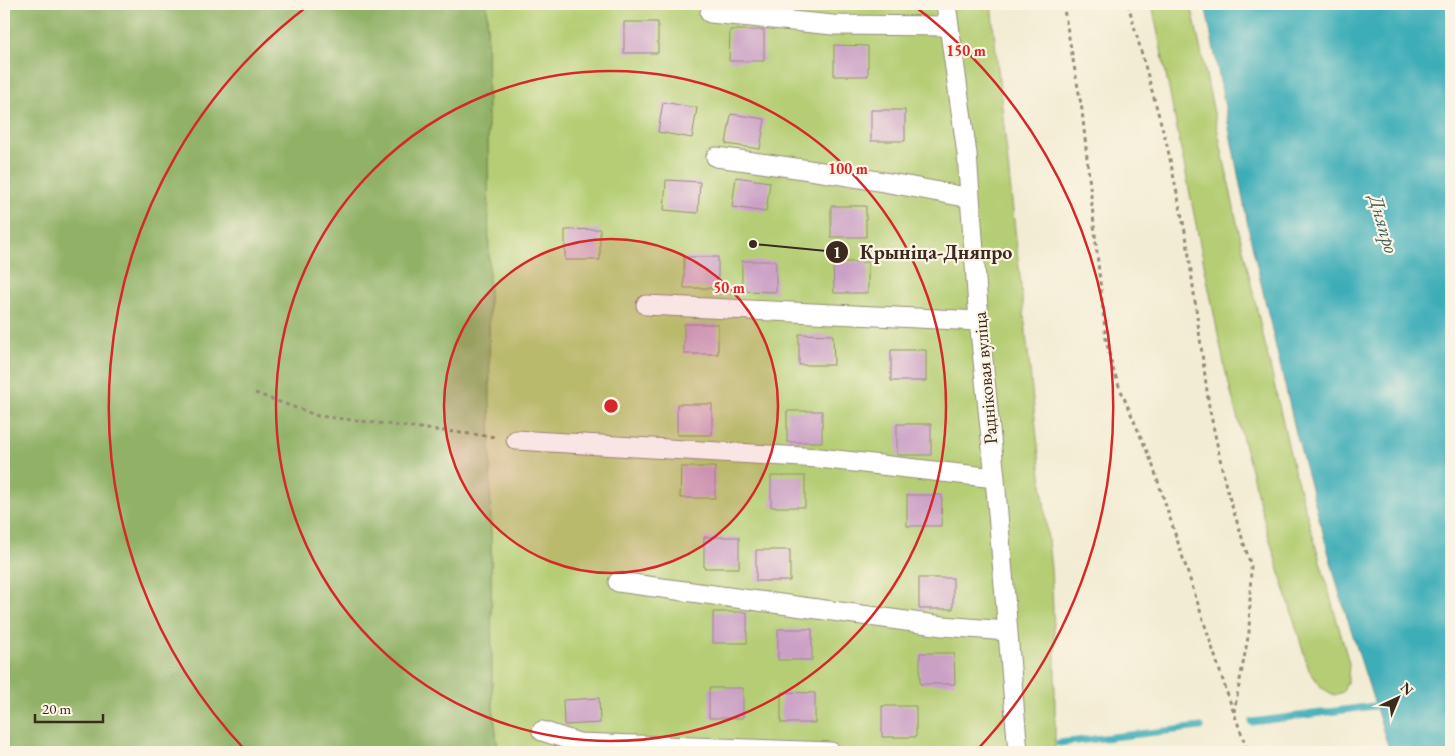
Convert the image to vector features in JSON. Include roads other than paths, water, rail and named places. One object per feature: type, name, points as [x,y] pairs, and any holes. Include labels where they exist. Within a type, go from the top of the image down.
[{"type":"street","name":"Радніковая вуліца","points":[[946,4],[967,154],[979,321],[995,478],[1018,752]]},
{"type":"street","points":[[710,13],[833,25],[949,26]]},
{"type":"street","points":[[716,157],[830,172],[970,198]]},
{"type":"street","points":[[646,305],[979,321]]},
{"type":"street","points":[[516,440],[819,458],[995,478]]},
{"type":"street","points":[[618,582],[943,626],[1007,631]]},
{"type":"street","points":[[542,731],[579,743],[831,752]]},
{"type":"water","name":"Дняпро","points":[[1205,4],[1451,4],[1451,752],[1390,752],[1340,595],[1297,437],[1250,236]]},
{"type":"waterway","points":[[1252,722],[1374,706],[1382,701]]},
{"type":"waterway","points":[[1059,743],[1201,727]]},
{"type":"place","name":"Крыніца-Дняпро","points":[[753,244]]}]
